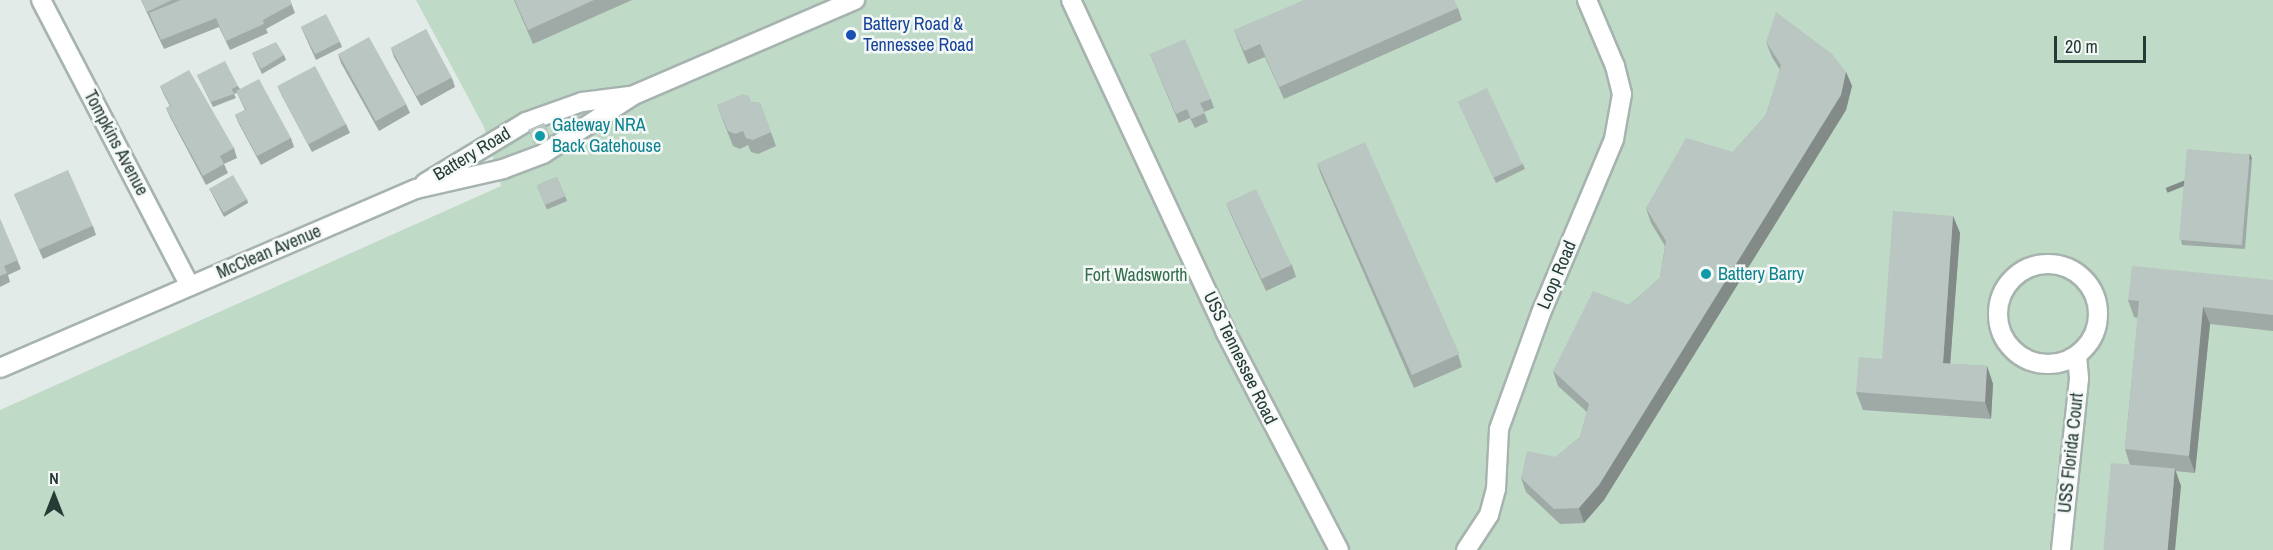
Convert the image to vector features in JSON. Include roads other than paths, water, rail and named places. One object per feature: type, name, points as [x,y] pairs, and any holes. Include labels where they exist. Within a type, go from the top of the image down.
[{"type":"street","name":"Tompkins Avenue","points":[[41,0],[190,286]]},
{"type":"street","name":"Battery Road","points":[[543,154],[634,95],[855,0]]},
{"type":"street","name":"USS Tennessee Road","points":[[1071,0],[1225,332],[1339,550]]},
{"type":"street","name":"Loop Road","points":[[1466,550],[1489,515],[1496,489],[1499,429],[1617,129],[1620,84],[1587,0]]},
{"type":"street","name":"Battery Road","points":[[416,189],[525,122],[582,102],[634,95]]},
{"type":"street","name":"McClean Avenue","points":[[0,368],[416,189],[503,169],[543,154]]},
{"type":"street","points":[[2049,264],[2066,267],[2091,287],[2099,317],[2088,345],[2077,356],[2061,363],[2027,361],[2003,337],[1999,303],[2017,275],[2032,267],[2049,264]]},
{"type":"street","name":"USS Florida Court","points":[[2061,550],[2079,378],[2077,356]]},
{"type":"place","name":"Battery Road & Tennessee Road","points":[[851,35]]},
{"type":"place","name":"Gateway NRA Back Gatehouse","points":[[540,136]]},
{"type":"place","name":"Battery Barry","points":[[1706,274]]},
{"type":"park label","name":"Fort Wadsworth","points":[[1136,275]]}]
